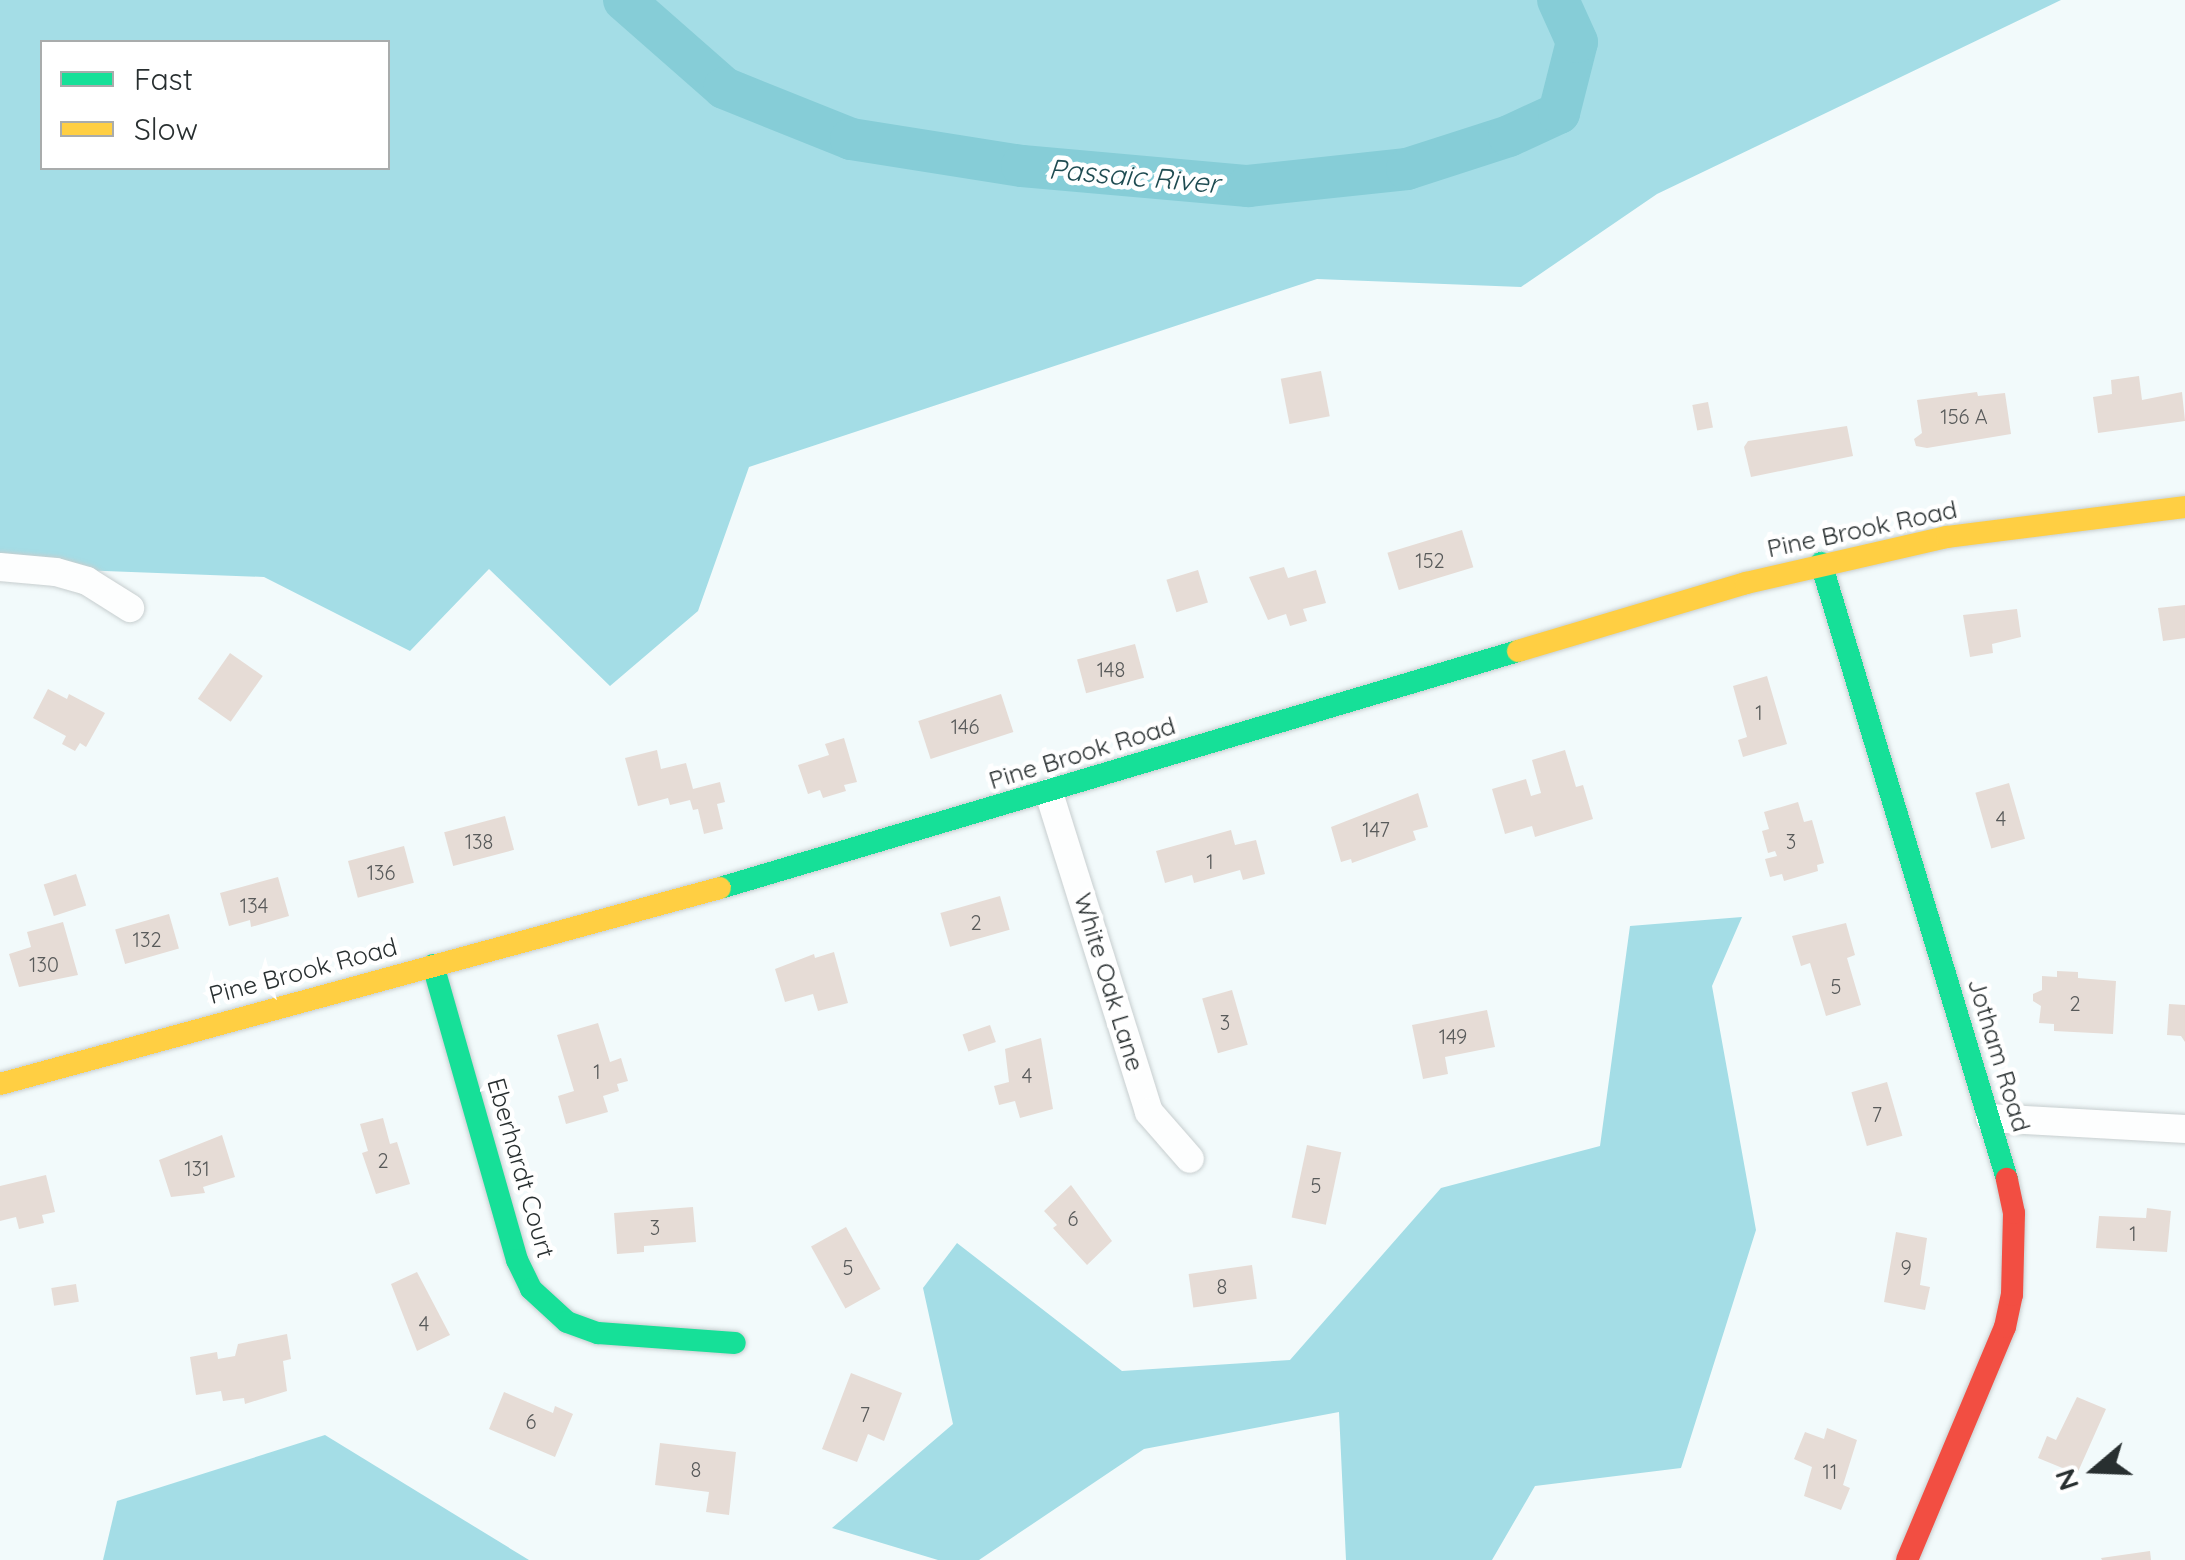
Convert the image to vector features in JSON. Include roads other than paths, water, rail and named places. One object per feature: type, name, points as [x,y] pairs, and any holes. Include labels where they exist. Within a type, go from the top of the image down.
[{"type":"street","name":"Pine Brook Road","points":[[0,1084],[618,918],[1049,793],[1422,678],[1822,564],[1947,537],[2185,507]]},
{"type":"street","name":"Jotham Road","points":[[1822,564],[1990,1118],[2014,1213],[2012,1295],[2005,1326],[1907,1560]]},
{"type":"street","points":[[0,567],[56,572],[87,581],[130,608]]},
{"type":"street","name":"White Oak Lane","points":[[1049,793],[1149,1112],[1190,1160]]},
{"type":"street","name":"Eberhardt Court","points":[[434,965],[517,1260],[531,1290],[554,1313],[598,1334],[735,1344]]},
{"type":"street","points":[[1990,1118],[2185,1129]]},
{"type":"waterway","name":"Passaic River","points":[[624,0],[724,88],[851,139],[1022,166],[1248,186],[1407,169],[1509,136],[1559,113],[1577,42],[1558,0]]}]
